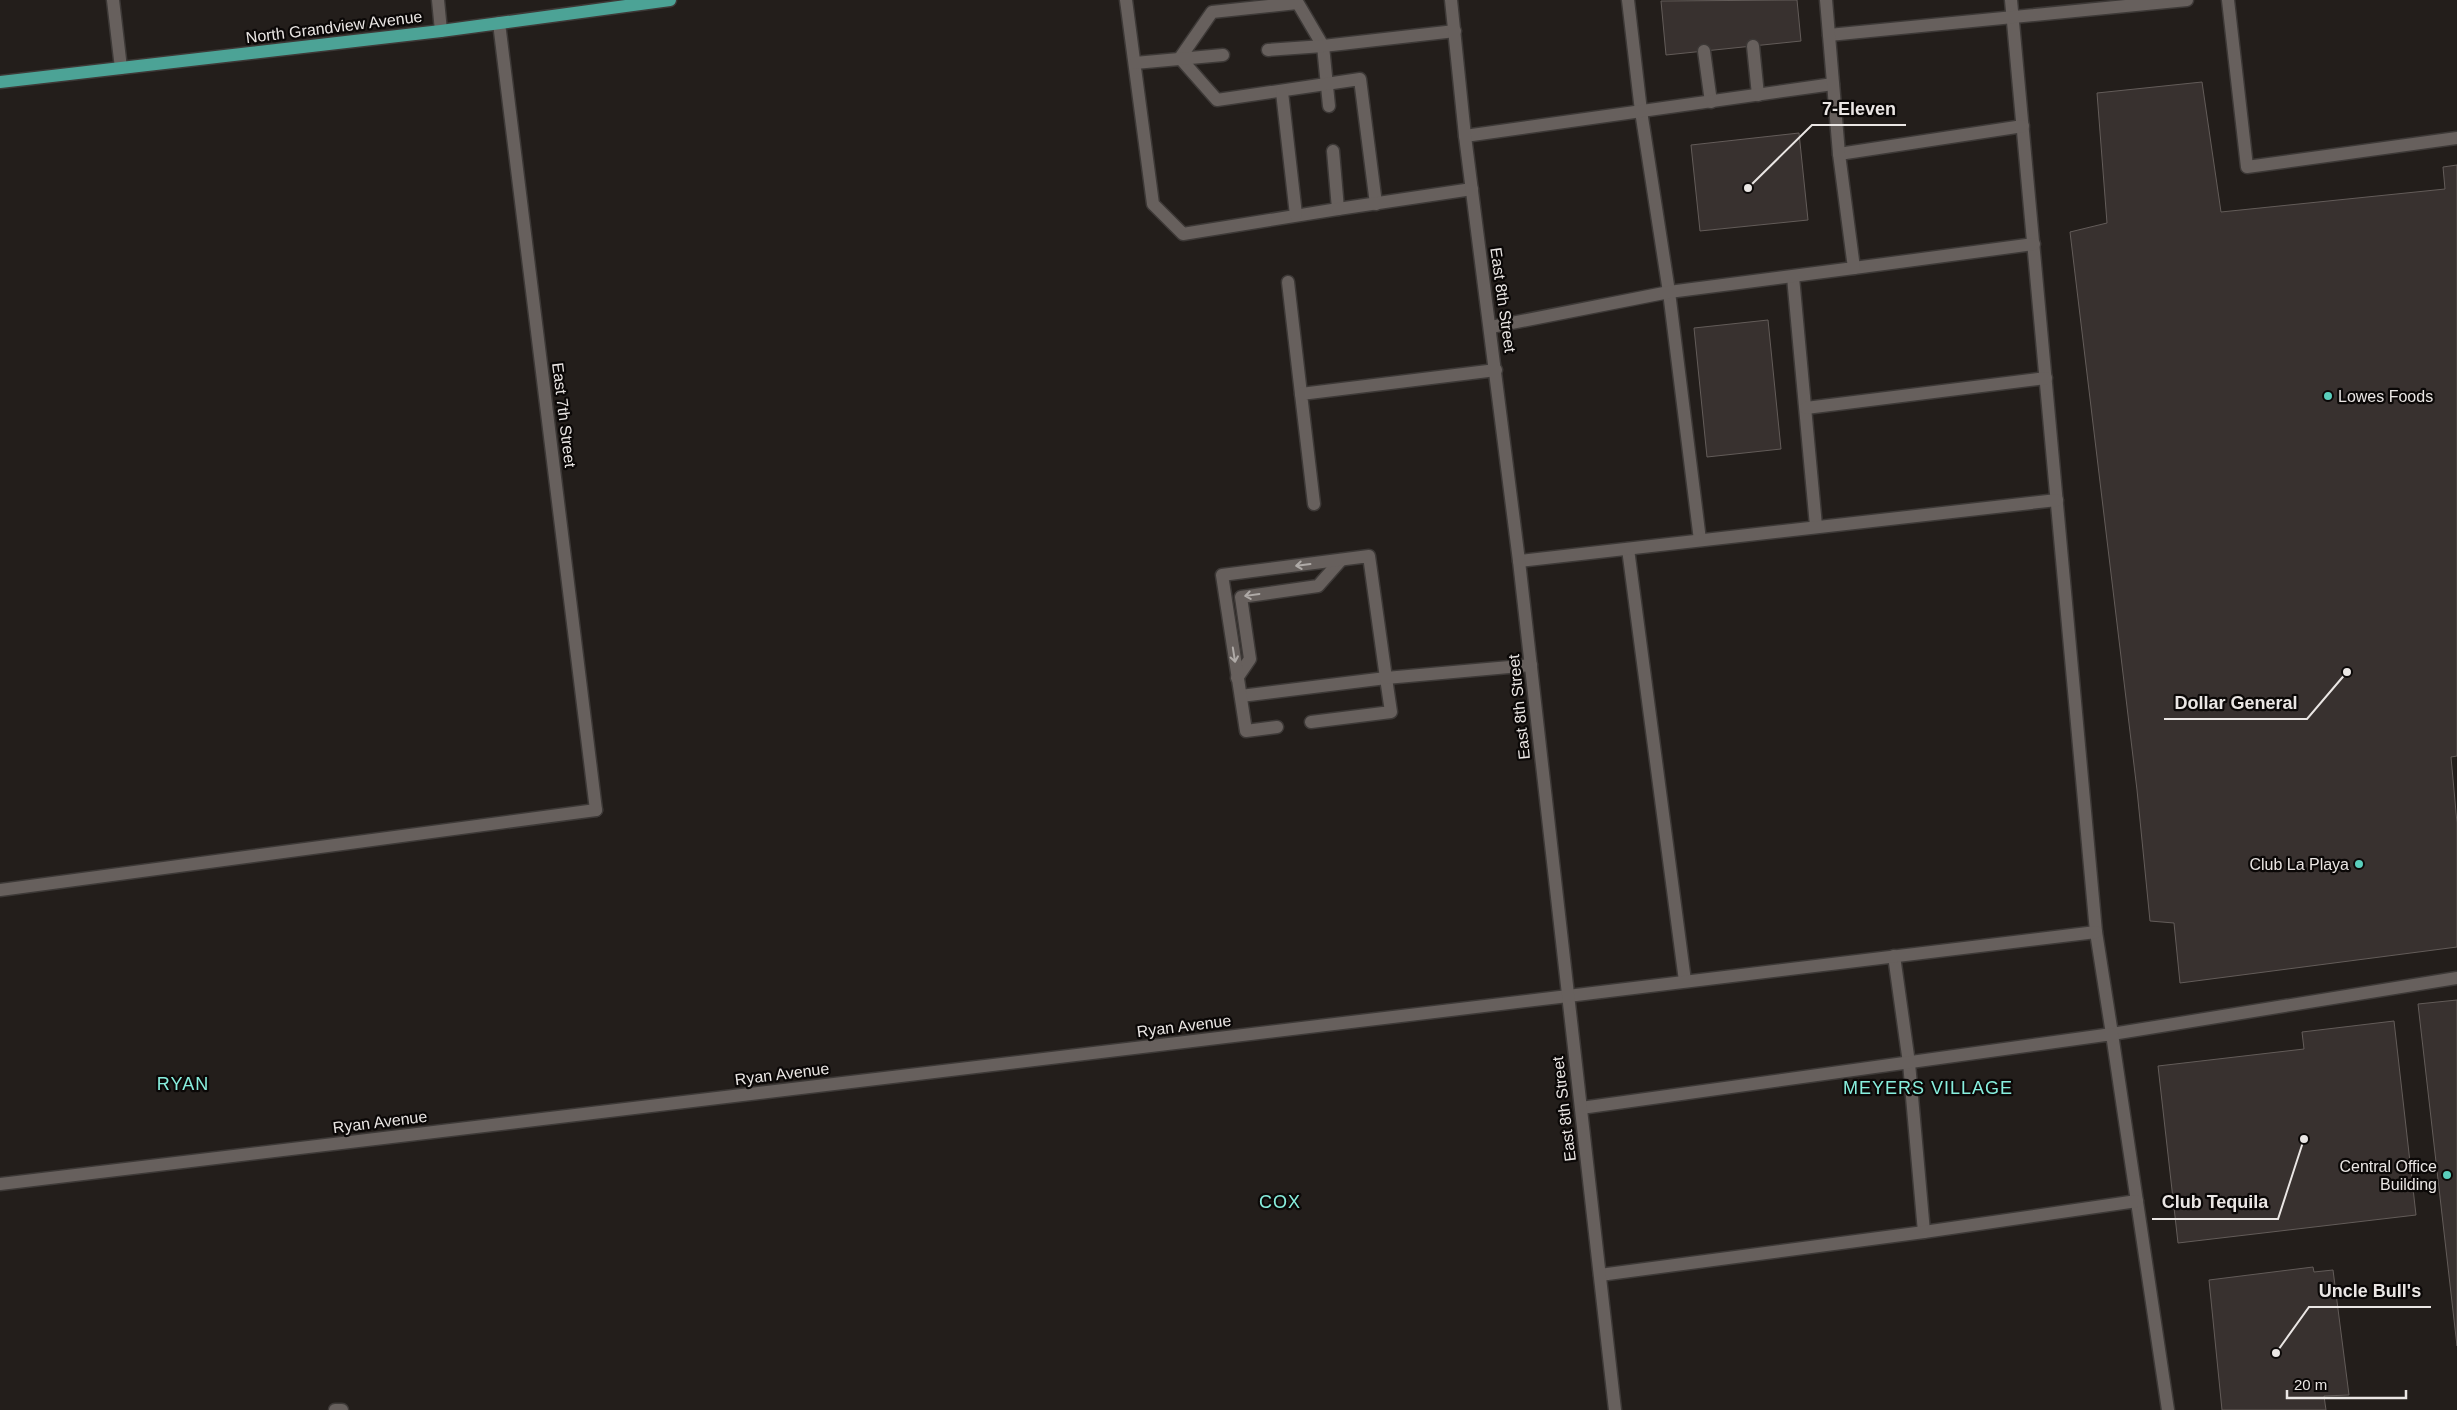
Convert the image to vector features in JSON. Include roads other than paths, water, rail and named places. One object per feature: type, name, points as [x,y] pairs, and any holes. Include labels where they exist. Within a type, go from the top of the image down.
[{"type":"main road","name":"North Grandview Avenue","points":[[0,82],[441,31],[670,0]]},
{"type":"street","points":[[113,0],[121,68]]},
{"type":"street","points":[[438,0],[441,31]]},
{"type":"street","points":[[1126,0],[1153,204],[1183,234],[1472,189]]},
{"type":"street","name":"East 8th Street","points":[[1451,0],[1465,136],[1491,327],[1519,560],[1615,1410]]},
{"type":"street","points":[[1628,0],[1641,111],[1669,292],[1700,540]]},
{"type":"street","points":[[1826,0],[1840,154],[1854,268]]},
{"type":"street","points":[[2011,0],[2096,932],[2168,1410]]},
{"type":"street","points":[[1829,35],[2187,0]]},
{"type":"street","points":[[2228,0],[2247,167],[2457,138]]},
{"type":"street","points":[[1180,58],[1212,12],[1297,1],[1323,46],[1329,106]]},
{"type":"street","name":"East 7th Street","points":[[0,890],[596,810],[499,23]]},
{"type":"street","points":[[1268,50],[1323,46],[1455,31]]},
{"type":"street","points":[[1753,46],[1758,95]]},
{"type":"street","points":[[1704,51],[1711,102]]},
{"type":"street","points":[[1135,63],[1223,55]]},
{"type":"street","points":[[1180,58],[1218,100],[1360,79],[1376,204]]},
{"type":"street","points":[[1465,136],[1833,84]]},
{"type":"street","points":[[1282,92],[1296,215]]},
{"type":"street","points":[[1840,154],[2023,126]]},
{"type":"street","points":[[1333,151],[1338,209]]},
{"type":"street","points":[[1491,327],[1669,292],[2034,244]]},
{"type":"street","points":[[1793,277],[1816,526]]},
{"type":"street","points":[[1288,282],[1314,504]]},
{"type":"street","points":[[1301,394],[1496,370]]},
{"type":"street","points":[[1806,408],[2046,378]]},
{"type":"street","points":[[1519,560],[2057,500]]},
{"type":"street","points":[[1628,549],[1685,981]]},
{"type":"street","points":[[1278,727],[1246,731],[1222,575],[1369,556],[1391,712],[1311,722]]},
{"type":"street","points":[[1237,678],[1250,659],[1241,597],[1318,586],[1341,560]]},
{"type":"street","points":[[1241,696],[1386,678],[1531,665]]},
{"type":"street","name":"Ryan Avenue","points":[[0,1184],[2096,932]]},
{"type":"street","points":[[1894,956],[1909,1062],[1924,1232]]},
{"type":"street","points":[[1580,1108],[2112,1034],[2457,978]]},
{"type":"street","points":[[1600,1275],[1924,1232],[2137,1200]]},
{"type":"street","points":[[335,1410],[342,1410]]},
{"type":"place","name":"7-Eleven","points":[[1748,188]]},
{"type":"place","name":"Lowes Foods","points":[[2328,396]]},
{"type":"place","name":"Dollar General","points":[[2347,672]]},
{"type":"place","name":"Club La Playa","points":[[2359,864]]},
{"type":"place","name":"Club Tequila","points":[[2304,1139]]},
{"type":"place","name":"Central Office Building","points":[[2447,1175]]},
{"type":"place","name":"Uncle Bull's","points":[[2276,1353]]},
{"type":"district","name":"RYAN","points":[[183,1084]]},
{"type":"district","name":"MEYERS VILLAGE","points":[[1928,1088]]},
{"type":"district","name":"COX","points":[[1280,1202]]}]
